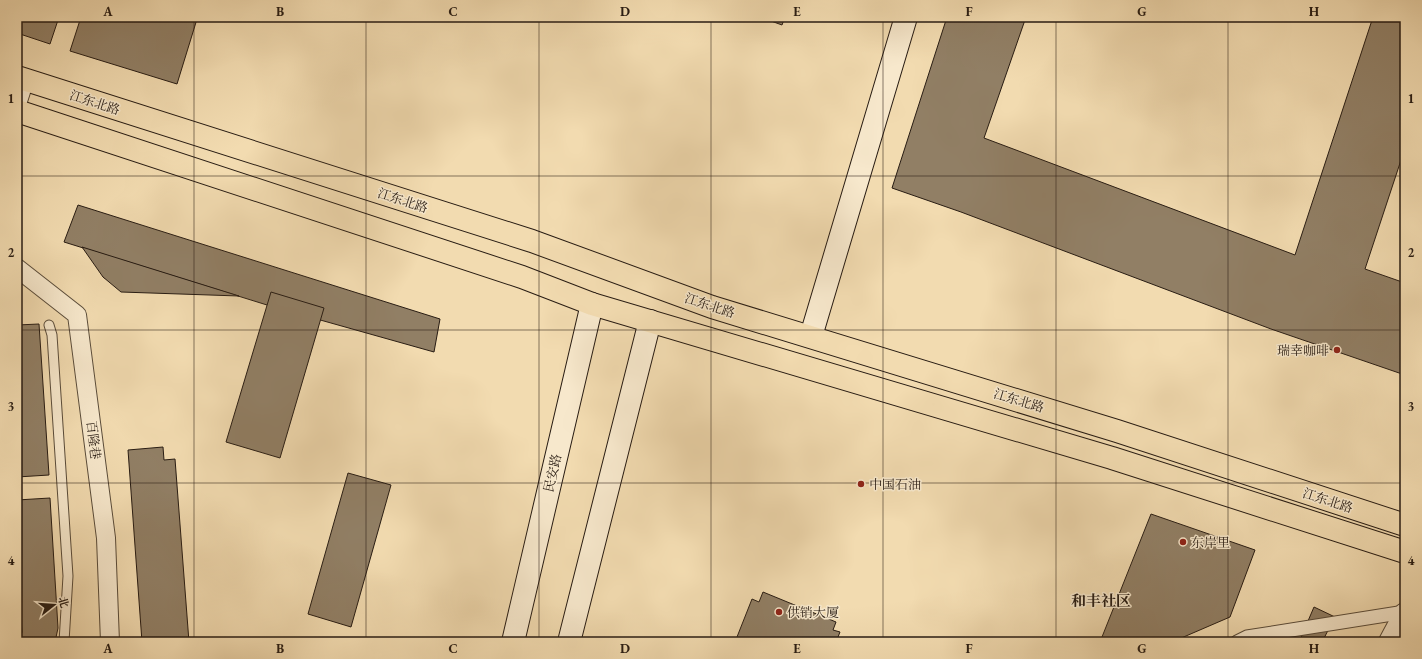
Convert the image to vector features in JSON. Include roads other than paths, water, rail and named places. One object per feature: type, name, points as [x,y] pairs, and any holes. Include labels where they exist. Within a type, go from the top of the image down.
[{"type":"main road","points":[[811,336],[906,17]]},
{"type":"main road","name":"江东北路","points":[[21,78],[532,241],[712,307],[1118,431],[1405,525]]},
{"type":"main road","name":"江东北路","points":[[17,111],[522,277],[592,304],[1112,458],[1405,552]]},
{"type":"main road","name":"民安路","points":[[513,642],[592,304]]},
{"type":"main road","points":[[569,642],[650,321]]},
{"type":"main road","points":[[1390,642],[1405,613]]},
{"type":"street","points":[[17,104],[21,78]]},
{"type":"street","name":"百隆巷","points":[[17,268],[77,316],[106,538],[110,642]]},
{"type":"street","points":[[1238,642],[1247,637],[1405,613]]},
{"type":"lane","points":[[49,325],[52,335],[68,576],[64,642]]},
{"type":"place","name":"瑞幸咖啡","points":[[1337,350]]},
{"type":"place","name":"中国石油","points":[[861,484]]},
{"type":"place","name":"东岸里","points":[[1183,542]]},
{"type":"place","name":"供销大厦","points":[[779,612]]},
{"type":"district","name":"和丰社区","points":[[1101,601]]}]
